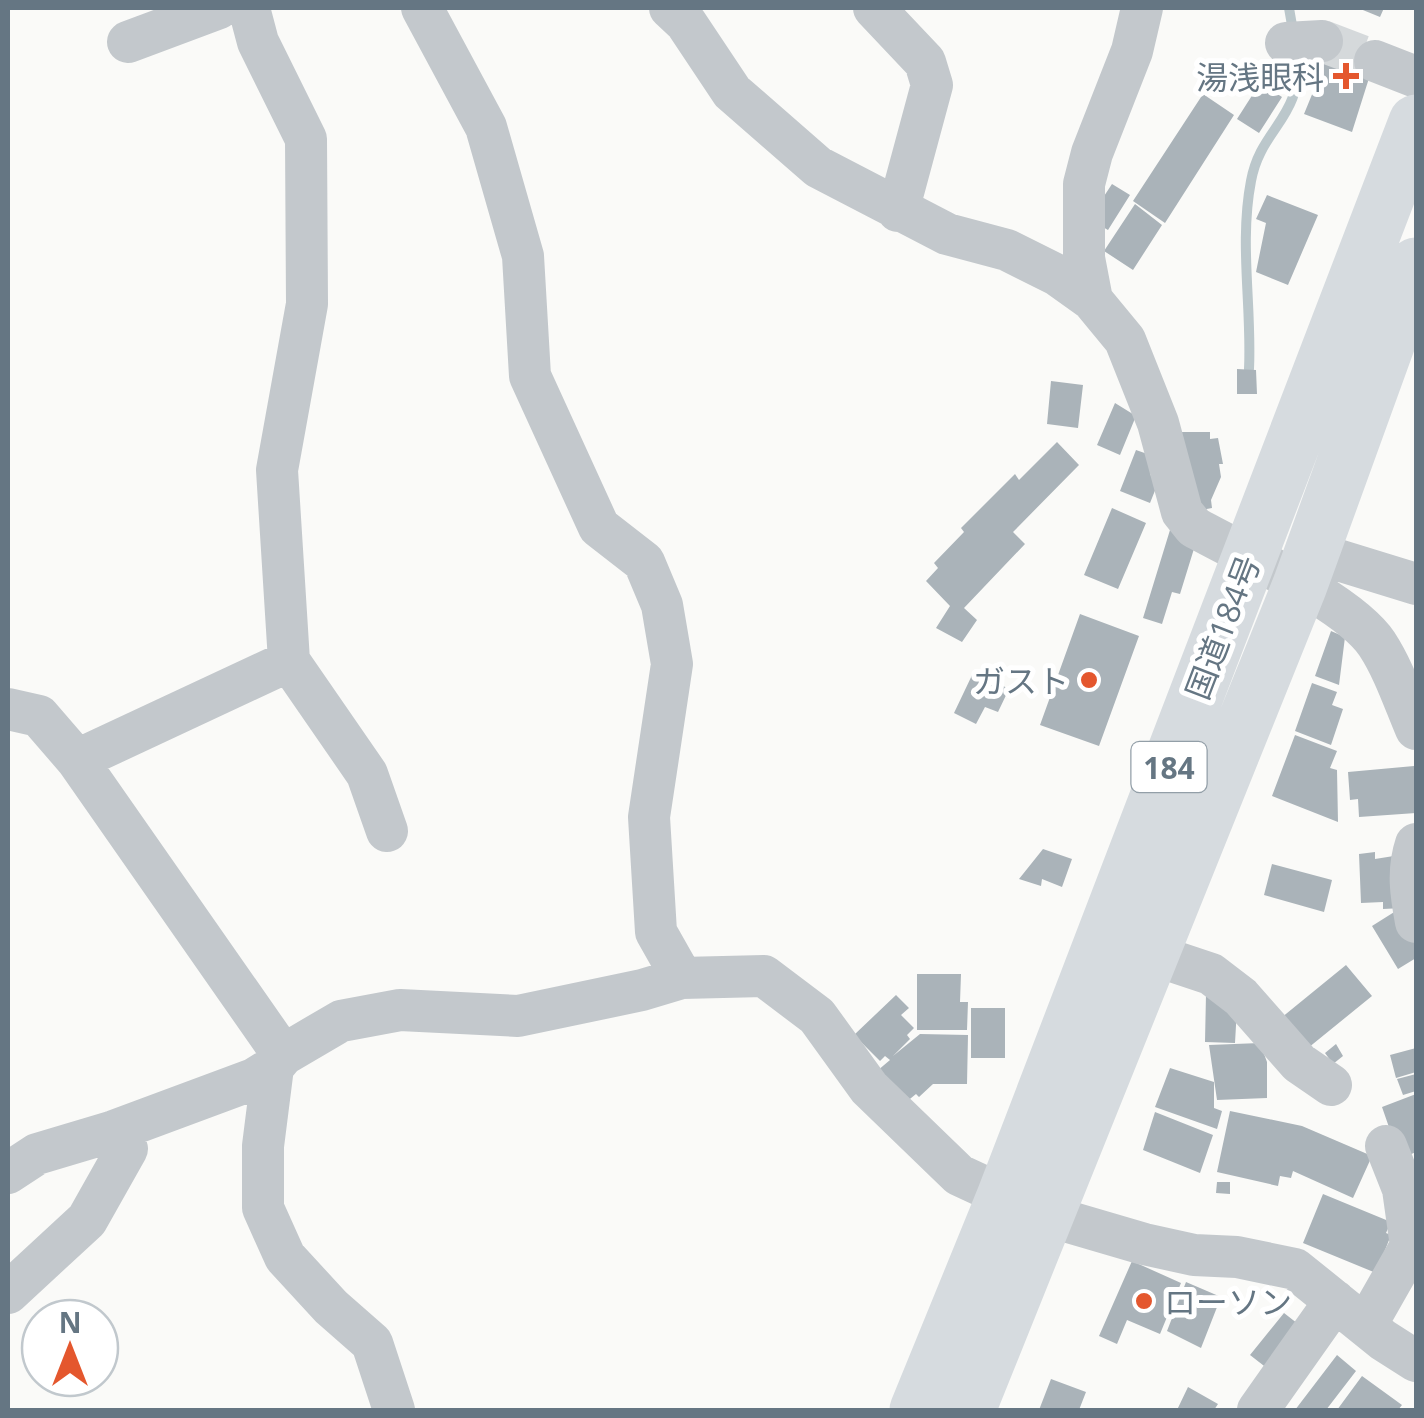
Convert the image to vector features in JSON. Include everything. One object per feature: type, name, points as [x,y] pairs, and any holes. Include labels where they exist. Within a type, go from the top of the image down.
[{"type":"highway","name":"国道184号","points":[[968,1410],[1024,1206],[1248,557],[1416,122]]},
{"type":"highway","name":"国道184号","points":[[917,1410],[1151,954],[1306,568],[1416,265]]},
{"type":"street","points":[[128,42],[219,8]]},
{"type":"street","points":[[250,8],[258,42],[306,139],[306,304],[277,470],[289,661],[367,774],[387,831]]},
{"type":"street","points":[[422,8],[486,126],[523,256],[530,376],[599,527],[644,562],[662,605],[672,664],[649,817],[656,932],[682,978]]},
{"type":"street","points":[[670,8],[686,23],[732,92],[818,167],[947,234],[1007,250],[1057,274],[1092,300],[1125,340],[1158,423],[1182,512],[1194,527],[1248,557],[1416,584]]},
{"type":"street","points":[[874,8],[925,62],[932,84],[898,211]]},
{"type":"street","points":[[1092,300],[1084,258],[1084,184],[1132,50],[1142,8]]},
{"type":"street","points":[[1374,61],[1416,77]]},
{"type":"street","points":[[1306,568],[1375,641],[1416,729]]},
{"type":"street","points":[[77,760],[289,661]]},
{"type":"street","points":[[8,708],[39,716],[77,760],[278,1061],[263,1146],[263,1208],[285,1256],[331,1307],[372,1342],[394,1410]]},
{"type":"street","points":[[1416,844],[1410,891],[1416,922]]},
{"type":"street","points":[[1151,954],[1210,974],[1241,997],[1300,1063],[1330,1085]]},
{"type":"street","points":[[8,1174],[37,1154],[114,1131],[254,1079],[341,1021],[400,1010],[518,1016],[682,978],[764,976],[818,1016],[869,1088],[959,1175],[1024,1206],[1194,1256],[1236,1257],[1295,1269],[1383,1340],[1416,1361]]},
{"type":"street","points":[[8,1293],[87,1220],[127,1149],[114,1131]]},
{"type":"street","points":[[1258,1410],[1411,1246],[1403,1190],[1386,1146]]},
{"type":"building","points":[[1358,8],[1384,8],[1380,17]]},
{"type":"building","points":[[1324,37],[1376,56],[1352,132],[1304,114],[1320,75],[1310,72]]},
{"type":"building","points":[[1260,83],[1282,97],[1259,133],[1237,119]]},
{"type":"building","points":[[1203,94],[1234,115],[1165,223],[1133,201]]},
{"type":"building","points":[[1112,184],[1130,195],[1108,230],[1089,219]]},
{"type":"building","points":[[1267,195],[1318,215],[1288,285],[1256,272],[1266,223],[1256,219]]},
{"type":"building","points":[[1135,204],[1162,225],[1133,270],[1104,251]]},
{"type":"building","points":[[1237,369],[1256,370],[1257,394],[1237,394]]},
{"type":"building","points":[[1051,381],[1083,385],[1078,428],[1047,424]]},
{"type":"building","points":[[1115,403],[1136,416],[1120,455],[1097,445]]},
{"type":"building","points":[[1174,432],[1210,432],[1210,439],[1218,438],[1223,464],[1219,464],[1221,477],[1211,500],[1212,508],[1196,511]]},
{"type":"building","points":[[1057,442],[1079,465],[1013,532],[1025,544],[964,608],[977,620],[962,642],[936,628],[950,606],[926,581],[938,568],[934,563],[964,532],[961,528],[1015,474],[1019,480]]},
{"type":"building","points":[[1136,450],[1156,457],[1150,475],[1160,478],[1150,503],[1120,491]]},
{"type":"building","points":[[1112,508],[1146,523],[1118,589],[1084,575]]},
{"type":"building","points":[[1170,530],[1197,539],[1180,594],[1172,592],[1162,624],[1143,618]]},
{"type":"building","name":"ガスト","points":[[1080,614],[1139,636],[1099,746],[1040,725]]},
{"type":"building","points":[[1331,631],[1345,637],[1339,685],[1315,676]]},
{"type":"building","points":[[974,671],[1009,689],[998,712],[985,707],[976,724],[954,713]]},
{"type":"building","points":[[1312,683],[1337,692],[1332,705],[1343,709],[1331,745],[1295,731]]},
{"type":"building","points":[[1295,735],[1337,751],[1330,768],[1337,770],[1338,822],[1272,796]]},
{"type":"building","points":[[1414,766],[1416,813],[1359,817],[1358,799],[1350,800],[1348,772]]},
{"type":"building","points":[[1043,849],[1072,859],[1062,887],[1042,879],[1041,886],[1019,879]]},
{"type":"building","points":[[1375,852],[1375,859],[1400,855],[1403,908],[1383,909],[1383,902],[1361,903],[1359,854]]},
{"type":"building","points":[[1272,864],[1332,880],[1324,912],[1264,895]]},
{"type":"building","points":[[1399,909],[1416,939],[1416,958],[1398,969],[1372,926]]},
{"type":"building","points":[[1346,965],[1372,996],[1308,1048],[1281,1018]]},
{"type":"building","points":[[917,974],[961,974],[960,1002],[968,1002],[967,1030],[917,1030]]},
{"type":"building","points":[[1206,994],[1237,1008],[1235,1043],[1205,1042]]},
{"type":"building","points":[[896,995],[909,1008],[901,1015],[914,1028],[907,1035],[910,1039],[893,1056],[920,1034],[968,1035],[967,1084],[933,1084],[905,1103],[877,1071],[890,1060],[885,1056],[880,1061],[854,1035]]},
{"type":"building","points":[[971,1008],[1005,1008],[1005,1058],[971,1058]]},
{"type":"building","points":[[1260,1043],[1267,1062],[1267,1098],[1217,1100],[1209,1045]]},
{"type":"building","points":[[1336,1044],[1343,1056],[1333,1064],[1325,1053]]},
{"type":"building","points":[[1416,1048],[1416,1072],[1396,1078],[1390,1055]]},
{"type":"building","points":[[1170,1068],[1214,1082],[1214,1108],[1222,1111],[1217,1129],[1155,1107]]},
{"type":"building","points":[[1416,1074],[1416,1091],[1403,1095],[1397,1079]]},
{"type":"building","points":[[1416,1094],[1416,1152],[1400,1159],[1382,1107]]},
{"type":"building","points":[[1230,1111],[1302,1126],[1372,1156],[1353,1198],[1293,1171],[1291,1178],[1280,1176],[1278,1186],[1217,1172]]},
{"type":"building","points":[[1155,1112],[1213,1135],[1200,1173],[1143,1150]]},
{"type":"building","points":[[1217,1182],[1230,1182],[1230,1194],[1216,1193]]},
{"type":"building","points":[[1323,1194],[1391,1222],[1386,1233],[1391,1235],[1376,1273],[1303,1243]]},
{"type":"building","name":"ローソン","points":[[1132,1261],[1181,1283],[1160,1334],[1127,1320],[1117,1344],[1099,1336]]},
{"type":"building","points":[[1186,1282],[1221,1297],[1201,1348],[1167,1331]]},
{"type":"building","points":[[1284,1313],[1302,1327],[1268,1369],[1250,1355]]},
{"type":"building","points":[[1337,1355],[1356,1371],[1326,1410],[1295,1410]]},
{"type":"building","points":[[1362,1376],[1402,1405],[1398,1410],[1337,1410]]},
{"type":"building","points":[[1051,1379],[1086,1392],[1079,1410],[1039,1410]]},
{"type":"building","points":[[1188,1387],[1218,1404],[1214,1410],[1177,1410]]},
{"type":"waterway","points":[[1289,8],[1293,31]]},
{"type":"waterway","points":[[1249,369],[1246,228],[1251,181],[1263,147],[1294,93],[1297,53]]},
{"type":"tunnel","points":[[1322,41],[1375,61]]},
{"type":"place","name":"湯浅眼科","points":[[1346,76]]},
{"type":"place","name":"ガスト","points":[[1089,680]]},
{"type":"place","name":"ローソン","points":[[1144,1301]]}]
